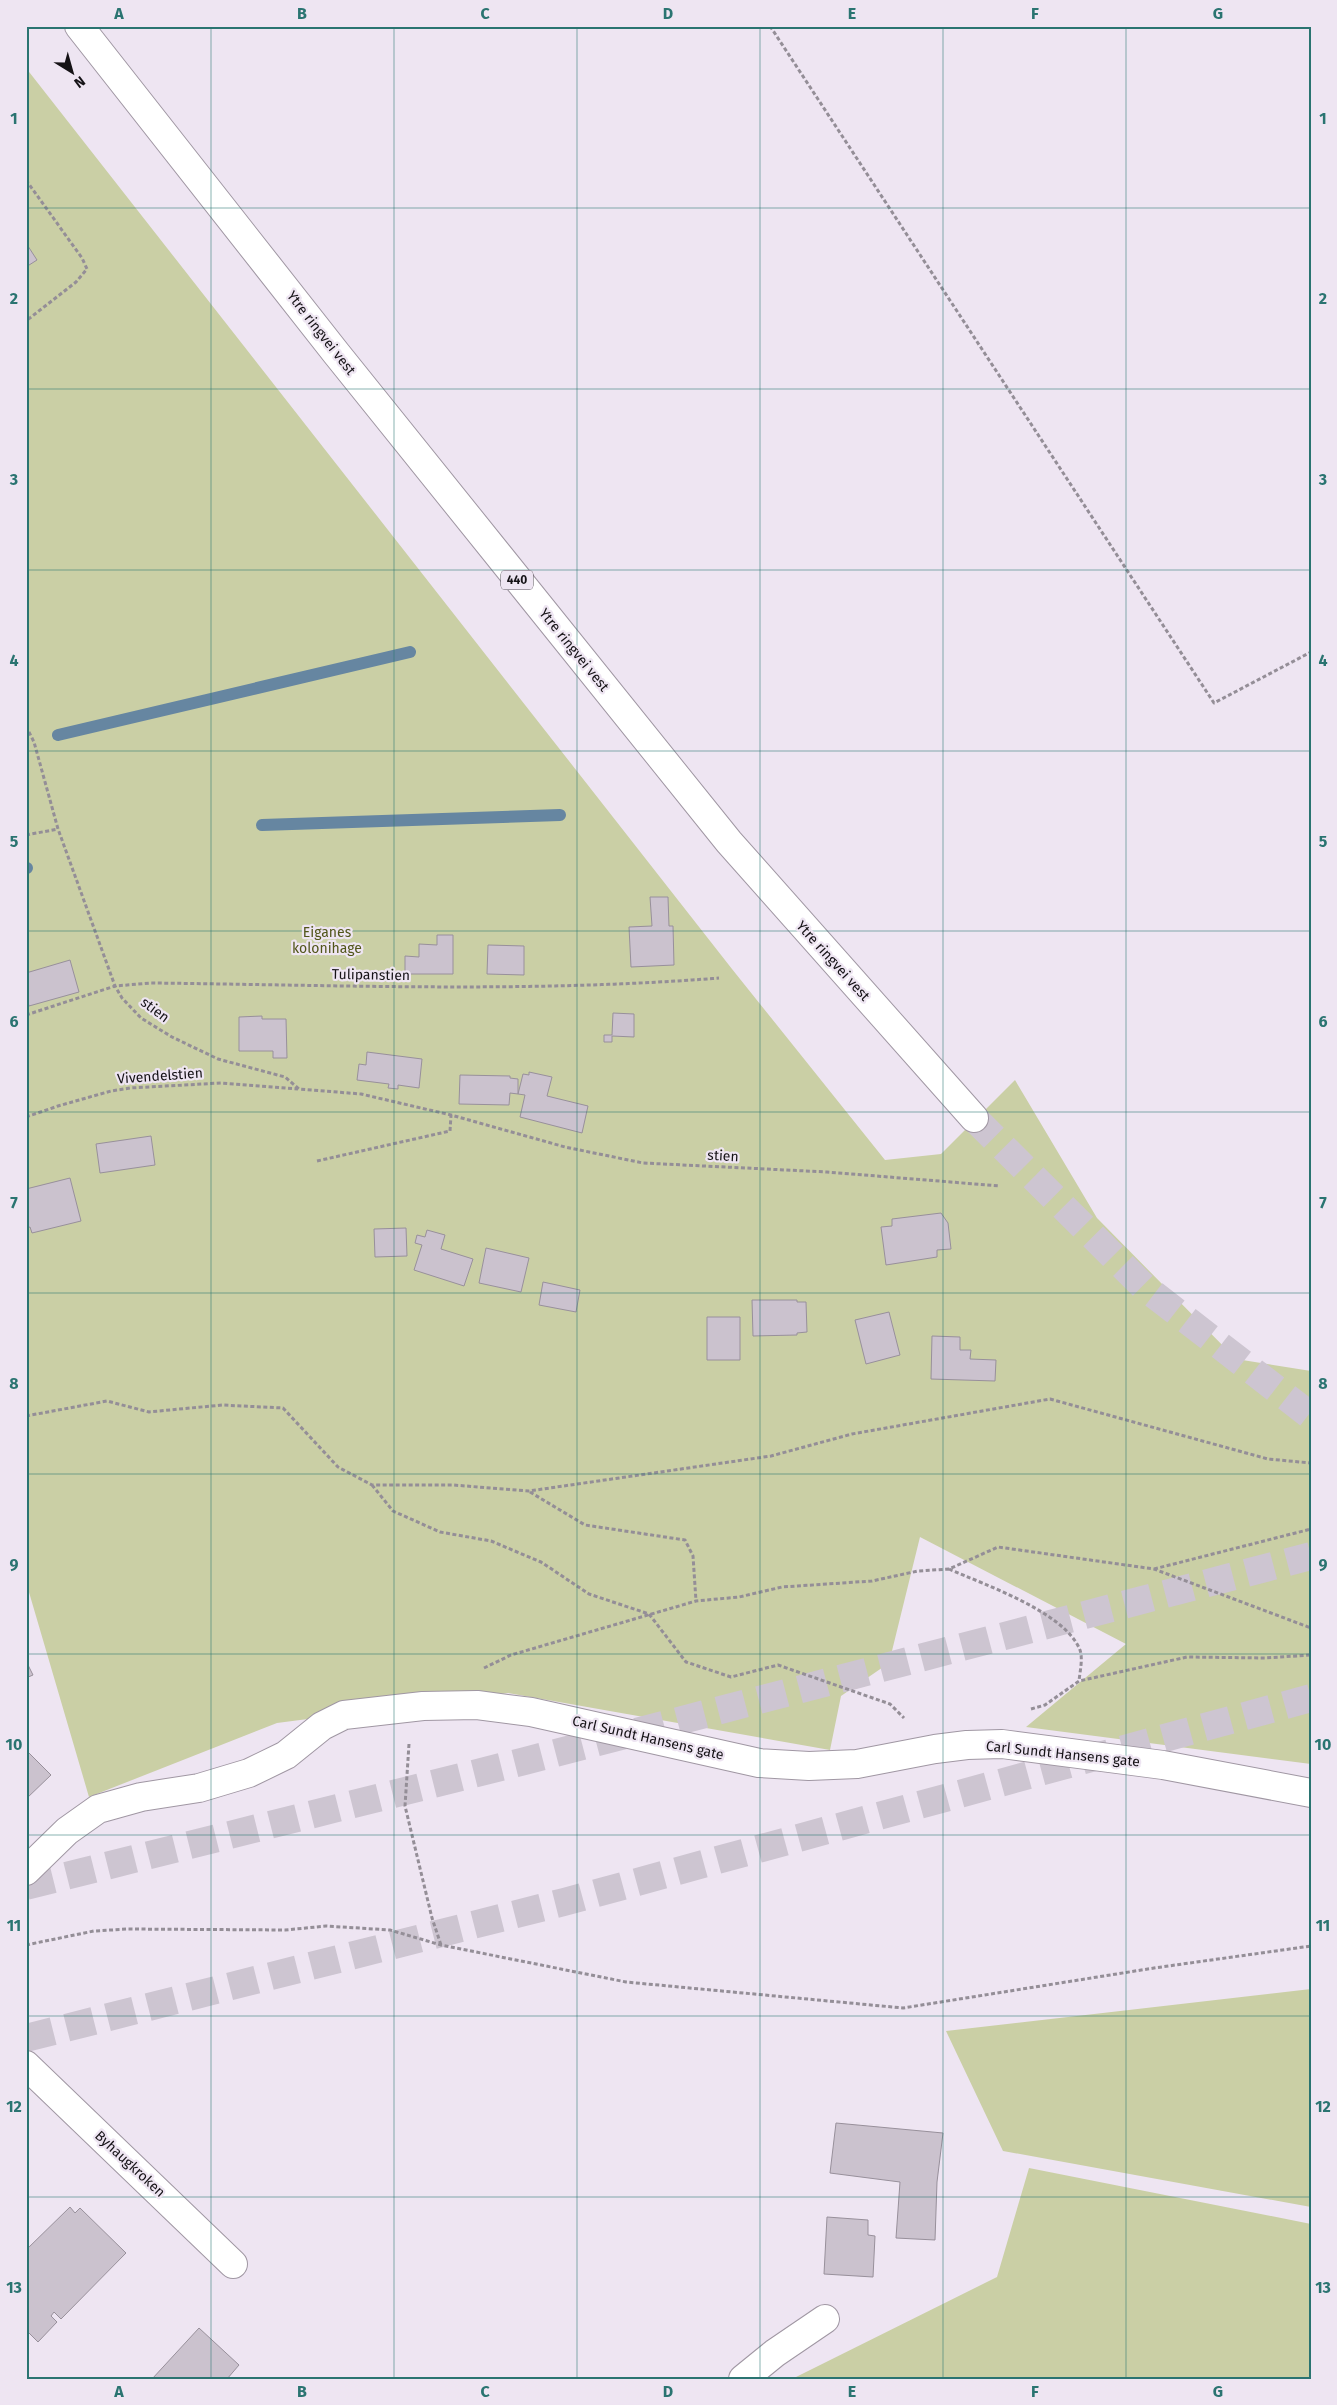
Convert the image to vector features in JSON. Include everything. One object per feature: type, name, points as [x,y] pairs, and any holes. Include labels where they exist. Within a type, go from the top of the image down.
[{"type":"street","name":"Ytre ringvei vest","points":[[79,26],[336,353],[723,835],[838,968],[974,1118]]},
{"type":"street","name":"Carl Sundt Hansens gate","points":[[26,1871],[67,1831],[98,1809],[141,1797],[199,1788],[249,1773],[286,1755],[322,1726],[344,1715],[424,1706],[477,1705],[531,1712],[759,1763],[809,1766],[857,1764],[935,1749],[1002,1744],[1163,1765],[1311,1793]]},
{"type":"street","name":"Byhaugkroken","points":[[26,2064],[234,2264]]},
{"type":"street","points":[[743,2379],[775,2353],[824,2319]]},
{"type":"path","points":[[770,26],[1214,703],[1311,652]]},
{"type":"path","points":[[26,180],[82,258],[87,269],[76,282],[26,321]]},
{"type":"path","name":"stien","points":[[26,726],[34,742],[58,829],[115,986],[122,998],[141,1018],[172,1037],[218,1059],[285,1077],[299,1089],[361,1094],[450,1115],[565,1147],[643,1163],[827,1172],[1000,1186]]},
{"type":"path","points":[[26,834],[58,829]]},
{"type":"path","name":"Tulipanstien","points":[[26,1015],[115,986],[151,983],[465,988],[630,985],[719,978]]},
{"type":"path","name":"Vivendelstien","points":[[26,1117],[111,1091],[130,1088],[220,1083],[299,1089]]},
{"type":"path","points":[[317,1161],[450,1132],[450,1115]]},
{"type":"path","points":[[372,1485],[452,1485],[530,1491],[771,1456],[852,1434],[1050,1399],[1268,1459],[1311,1463]]},
{"type":"path","points":[[26,1416],[108,1401],[149,1412],[222,1405],[283,1408],[338,1467],[372,1485],[394,1511],[440,1532],[491,1541],[541,1562],[588,1594],[649,1614],[686,1662],[731,1677],[778,1665],[890,1704],[935,1749]]},
{"type":"path","points":[[530,1491],[585,1524],[685,1540],[693,1556],[696,1601]]},
{"type":"path","points":[[1154,1569],[1311,1528]]},
{"type":"path","points":[[476,1672],[511,1655],[696,1601],[739,1598],[782,1587],[872,1581],[918,1571],[950,1570],[998,1547],[1154,1569],[1311,1628]]},
{"type":"path","points":[[950,1570],[1048,1616],[1068,1634],[1080,1650],[1081,1666],[1079,1680]]},
{"type":"path","points":[[1002,1744],[1004,1720],[1010,1712],[1045,1705],[1079,1680],[1187,1657],[1266,1658],[1311,1655]]},
{"type":"path","points":[[424,1706],[411,1728],[405,1806],[432,1918],[441,1945]]},
{"type":"path","points":[[26,1945],[94,1931],[176,1928],[285,1930],[326,1926],[390,1930],[441,1945],[626,1982],[903,2008],[1154,1968],[1311,1946]]},
{"type":"green space","name":"Eiganes kolonihage","points":[[26,68],[732,969],[885,1160],[941,1154],[1015,1080],[1097,1218],[1236,1359],[1311,1371],[1311,1764],[1026,1727],[1126,1644],[920,1537],[889,1663],[841,1696],[830,1750],[508,1693],[277,1723],[89,1797],[26,1582]]},
{"type":"green space","points":[[1311,1989],[1311,2207],[1003,2151],[946,2031]]},
{"type":"green space","points":[[1029,2168],[1311,2224],[1311,2379],[792,2379],[997,2277]]},
{"type":"building","points":[[26,243],[37,260],[26,267]]},
{"type":"building","points":[[650,897],[668,897],[669,926],[673,926],[674,965],[631,967],[629,927],[652,926]]},
{"type":"building","points":[[437,935],[453,935],[453,974],[405,974],[405,956],[419,957],[419,944],[437,945]]},
{"type":"building","points":[[488,945],[524,946],[524,975],[487,974]]},
{"type":"building","points":[[70,960],[79,992],[29,1006],[26,995],[26,973]]},
{"type":"building","points":[[613,1013],[634,1014],[634,1037],[612,1036],[612,1042],[604,1042],[604,1035],[612,1035]]},
{"type":"building","points":[[262,1016],[262,1019],[286,1019],[287,1058],[273,1058],[273,1051],[239,1051],[239,1017]]},
{"type":"building","points":[[367,1052],[422,1059],[419,1088],[398,1085],[398,1089],[388,1088],[389,1084],[357,1080],[359,1064],[366,1065]]},
{"type":"building","points":[[529,1072],[552,1077],[547,1096],[588,1106],[582,1133],[520,1117],[525,1095],[518,1094],[523,1074],[529,1075]]},
{"type":"building","points":[[460,1075],[510,1076],[510,1078],[518,1079],[518,1094],[510,1093],[509,1105],[459,1104]]},
{"type":"building","points":[[151,1136],[155,1165],[100,1173],[96,1144]]},
{"type":"building","points":[[70,1178],[81,1221],[32,1233],[30,1227],[26,1228],[26,1189]]},
{"type":"building","points":[[941,1213],[948,1223],[951,1249],[937,1250],[937,1257],[886,1265],[881,1227],[892,1226],[892,1219]]},
{"type":"building","points":[[406,1228],[407,1256],[375,1257],[374,1229]]},
{"type":"building","points":[[427,1230],[445,1235],[441,1249],[473,1259],[464,1286],[414,1270],[422,1245],[415,1243],[417,1235],[425,1237]]},
{"type":"building","points":[[486,1248],[529,1258],[521,1292],[479,1283]]},
{"type":"building","points":[[543,1282],[580,1290],[576,1312],[539,1305]]},
{"type":"building","points":[[752,1300],[797,1300],[797,1302],[806,1302],[807,1332],[797,1333],[797,1335],[753,1336]]},
{"type":"building","points":[[889,1312],[900,1355],[866,1364],[855,1320]]},
{"type":"building","points":[[707,1317],[740,1317],[740,1360],[707,1360]]},
{"type":"building","points":[[932,1336],[960,1337],[960,1350],[971,1350],[970,1359],[996,1360],[995,1381],[931,1379]]},
{"type":"building","points":[[26,1661],[33,1675],[26,1678]]},
{"type":"building","points":[[26,1750],[51,1775],[26,1799]]},
{"type":"building","points":[[836,2123],[943,2133],[937,2182],[935,2240],[896,2238],[900,2182],[830,2173]]},
{"type":"building","points":[[70,2207],[75,2213],[80,2208],[126,2253],[61,2319],[54,2312],[51,2316],[57,2322],[38,2342],[26,2330],[26,2250]]},
{"type":"building","points":[[827,2217],[868,2220],[868,2235],[875,2236],[873,2277],[824,2274]]},
{"type":"building","points":[[199,2328],[239,2365],[227,2379],[152,2379]]},
{"type":"waterway","points":[[58,735],[410,652]]},
{"type":"waterway","points":[[262,825],[560,815]]},
{"type":"tunnel","points":[[974,1118],[1143,1286],[1311,1416]]},
{"type":"tunnel","points":[[26,1886],[525,1761],[1311,1556]]},
{"type":"tunnel","points":[[26,2038],[564,1902],[1311,1698]]}]
